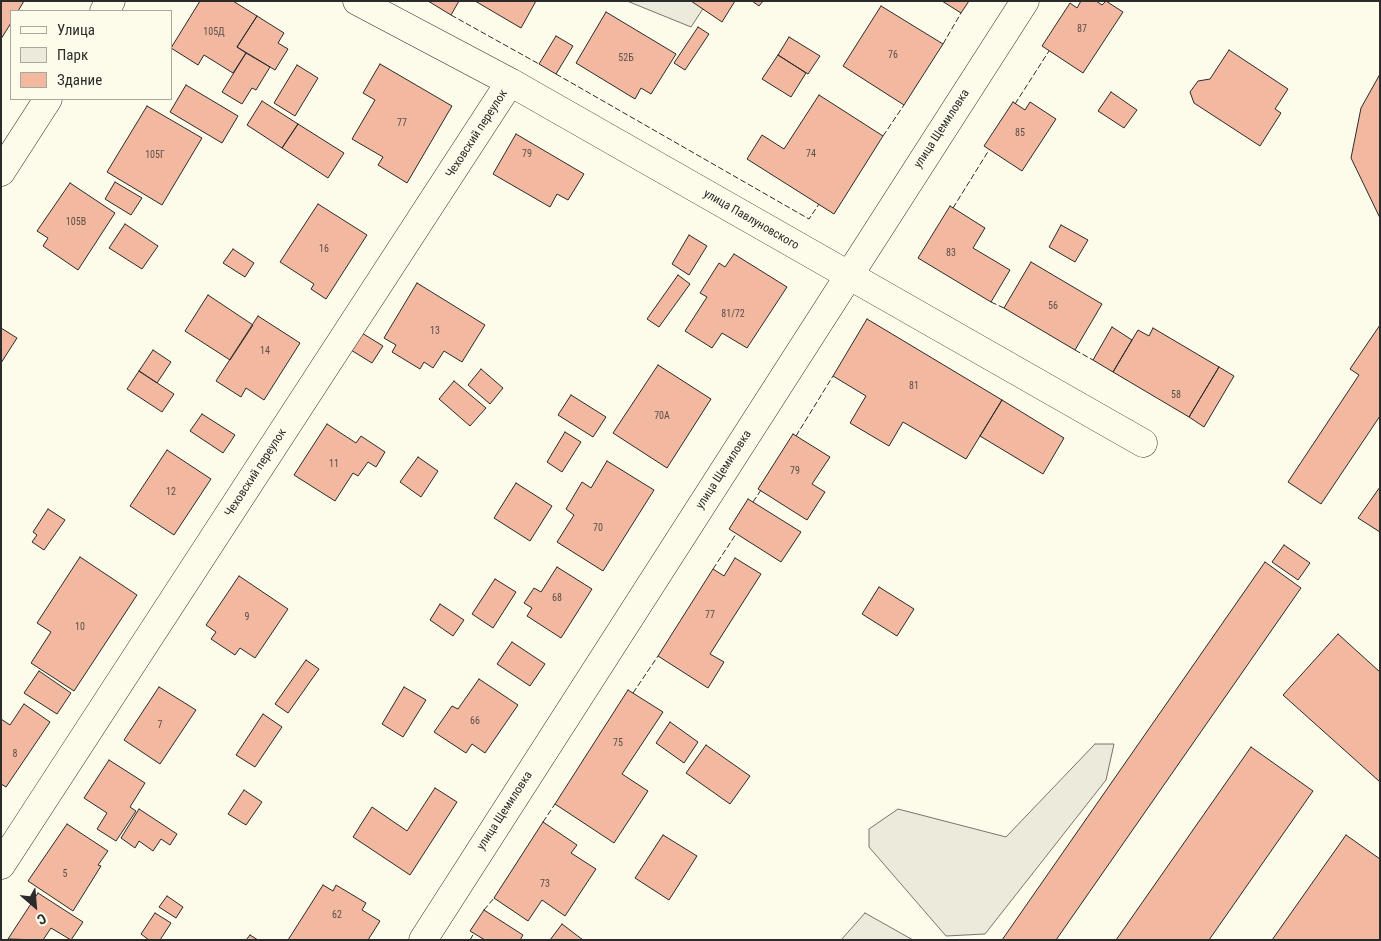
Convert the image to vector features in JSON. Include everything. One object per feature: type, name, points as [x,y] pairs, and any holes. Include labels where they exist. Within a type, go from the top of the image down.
[{"type":"street","name":"улица Павлуновского","points":[[357,1],[510,82],[1143,443]]},
{"type":"street","name":"улица Щемиловка","points":[[423,940],[1025,1]]},
{"type":"street","name":"Чеховский переулок","points":[[1,865],[510,82]]},
{"type":"street","points":[[1,172],[47,100]]},
{"type":"green space","points":[[627,1],[708,1],[691,27]]},
{"type":"green space","points":[[1095,744],[1114,744],[1106,780],[985,934],[946,936],[869,847],[869,829],[898,809],[1006,837]]},
{"type":"green space","points":[[865,913],[913,940],[841,940]]},
{"type":"building","points":[[1,1],[24,1],[19,10],[10,10],[10,25],[1,39]]},
{"type":"building","points":[[200,1],[233,1],[257,16],[237,47],[246,53],[233,73],[204,55],[198,65],[172,49]]},
{"type":"building","points":[[428,1],[459,1],[451,15]]},
{"type":"building","points":[[475,1],[536,1],[521,28]]},
{"type":"building","points":[[691,1],[735,1],[722,22]]},
{"type":"building","points":[[752,1],[763,1],[759,6]]},
{"type":"building","points":[[942,1],[969,1],[961,13]]},
{"type":"building","points":[[1081,1],[1096,1],[1102,5],[1106,1],[1123,12],[1083,73],[1042,46],[1070,3],[1077,8]]},
{"type":"building","points":[[881,6],[943,44],[904,105],[843,66]]},
{"type":"building","points":[[606,12],[676,54],[651,94],[641,88],[635,99],[576,63]]},
{"type":"building","points":[[257,16],[284,33],[278,43],[288,49],[275,70],[237,47]]},
{"type":"building","points":[[698,27],[709,34],[685,70],[674,63]]},
{"type":"building","points":[[556,36],[573,46],[556,74],[539,64]]},
{"type":"building","points":[[789,37],[820,56],[808,74],[778,55]]},
{"type":"building","points":[[1229,50],[1288,89],[1275,109],[1281,113],[1260,146],[1194,103],[1190,92],[1198,81],[1210,79]]},
{"type":"building","points":[[246,53],[270,67],[256,90],[252,88],[242,104],[222,92]]},
{"type":"building","points":[[778,55],[806,73],[791,97],[762,79]]},
{"type":"building","points":[[380,64],[452,106],[407,183],[378,165],[383,157],[352,139],[375,100],[363,93]]},
{"type":"building","points":[[297,65],[318,78],[295,116],[274,103]]},
{"type":"building","points":[[1380,74],[1380,218],[1351,158],[1361,108]]},
{"type":"building","points":[[186,85],[238,116],[222,143],[170,112]]},
{"type":"building","points":[[1111,92],[1137,110],[1124,128],[1098,111]]},
{"type":"building","points":[[819,95],[883,136],[834,214],[747,159],[762,135],[784,149]]},
{"type":"building","points":[[262,101],[298,124],[282,148],[247,125]]},
{"type":"building","points":[[1013,102],[1025,110],[1030,102],[1056,119],[1022,171],[984,146]]},
{"type":"building","points":[[147,106],[202,138],[162,205],[107,172]]},
{"type":"building","points":[[298,124],[344,153],[328,178],[282,148]]},
{"type":"building","points":[[516,134],[584,174],[568,200],[557,194],[550,207],[493,174]]},
{"type":"building","points":[[115,182],[142,198],[131,215],[105,199]]},
{"type":"building","points":[[70,183],[115,213],[78,270],[43,246],[48,238],[37,231]]},
{"type":"building","points":[[318,204],[367,235],[326,299],[311,289],[314,284],[280,262]]},
{"type":"building","points":[[950,206],[985,228],[973,248],[1010,270],[991,302],[918,258]]},
{"type":"building","points":[[125,224],[158,246],[142,269],[109,248]]},
{"type":"building","points":[[1061,225],[1088,240],[1075,262],[1049,247]]},
{"type":"building","points":[[689,235],[707,246],[689,275],[672,264]]},
{"type":"building","points":[[233,249],[254,263],[245,277],[223,263]]},
{"type":"building","points":[[734,254],[787,287],[747,348],[722,333],[712,348],[685,331],[707,297],[700,293],[719,263],[725,267]]},
{"type":"building","points":[[1031,262],[1102,304],[1075,350],[1004,308]]},
{"type":"building","points":[[678,275],[690,284],[659,327],[647,319]]},
{"type":"building","points":[[417,283],[485,325],[462,362],[444,351],[433,368],[424,362],[420,369],[392,352],[396,345],[384,338]]},
{"type":"building","points":[[208,295],[253,325],[230,360],[185,331]]},
{"type":"building","points":[[258,316],[300,343],[264,400],[246,388],[241,397],[216,381]]},
{"type":"building","points":[[867,319],[1002,400],[966,459],[903,422],[889,446],[850,423],[866,396],[833,376]]},
{"type":"building","points":[[1380,325],[1380,416],[1321,504],[1288,482],[1359,375],[1350,369]]},
{"type":"building","points":[[1112,327],[1132,340],[1113,372],[1093,360]]},
{"type":"building","points":[[1,328],[17,338],[1,363]]},
{"type":"building","points":[[1153,328],[1219,367],[1189,417],[1113,372],[1138,330],[1149,336]]},
{"type":"building","points":[[357,330],[383,346],[372,363],[346,347]]},
{"type":"building","points":[[153,350],[171,362],[157,383],[139,371]]},
{"type":"building","points":[[658,365],[711,399],[667,468],[613,433]]},
{"type":"building","points":[[1219,367],[1234,376],[1204,427],[1189,417]]},
{"type":"building","points":[[481,369],[503,388],[490,404],[468,385]]},
{"type":"building","points":[[139,371],[174,394],[162,412],[127,389]]},
{"type":"building","points":[[454,381],[486,408],[470,426],[439,399]]},
{"type":"building","points":[[571,395],[606,417],[593,437],[558,415]]},
{"type":"building","points":[[1002,400],[1064,438],[1043,474],[980,436]]},
{"type":"building","points":[[202,414],[235,435],[223,453],[190,431]]},
{"type":"building","points":[[327,424],[356,443],[361,436],[385,452],[376,467],[368,462],[358,476],[353,473],[335,501],[294,475]]},
{"type":"building","points":[[565,432],[581,442],[562,472],[547,462]]},
{"type":"building","points":[[793,434],[830,457],[812,484],[825,492],[807,520],[758,489]]},
{"type":"building","points":[[167,450],[211,479],[174,535],[130,506]]},
{"type":"building","points":[[418,457],[438,471],[421,497],[400,482]]},
{"type":"building","points":[[607,461],[654,490],[603,571],[557,542],[574,515],[566,509],[582,482],[591,488]]},
{"type":"building","points":[[516,483],[552,506],[530,541],[494,518]]},
{"type":"building","points":[[1380,487],[1380,532],[1358,518]]},
{"type":"building","points":[[748,499],[801,532],[781,562],[729,529]]},
{"type":"building","points":[[48,509],[65,520],[44,550],[32,542],[37,535],[33,532]]},
{"type":"building","points":[[1284,545],[1310,563],[1298,580],[1272,562]]},
{"type":"building","points":[[80,557],[137,595],[74,691],[31,663],[51,632],[37,623]]},
{"type":"building","points":[[735,558],[761,574],[710,654],[724,662],[708,688],[658,656],[713,569],[724,576]]},
{"type":"building","points":[[1265,562],[1301,588],[1056,940],[1002,940]]},
{"type":"building","points":[[557,567],[592,589],[561,638],[527,616],[532,608],[524,603],[534,588],[541,592]]},
{"type":"building","points":[[239,576],[288,609],[255,658],[240,648],[235,655],[211,639],[216,632],[206,625]]},
{"type":"building","points":[[495,579],[516,592],[493,628],[472,614]]},
{"type":"building","points":[[879,587],[914,609],[897,636],[862,614]]},
{"type":"building","points":[[440,604],[464,620],[453,636],[430,620]]},
{"type":"building","points":[[1338,634],[1380,672],[1380,782],[1283,695]]},
{"type":"building","points":[[512,642],[545,664],[530,686],[497,664]]},
{"type":"building","points":[[306,660],[319,669],[288,713],[275,704]]},
{"type":"building","points":[[39,671],[71,693],[57,714],[24,693]]},
{"type":"building","points":[[479,679],[518,705],[485,753],[472,744],[466,753],[434,732],[452,706],[458,709]]},
{"type":"building","points":[[159,687],[196,710],[160,764],[124,740]]},
{"type":"building","points":[[404,687],[426,700],[403,737],[382,724]]},
{"type":"building","points":[[628,690],[663,712],[622,774],[648,791],[614,843],[555,804]]},
{"type":"building","points":[[24,704],[50,722],[6,787],[1,784],[1,719],[10,725]]},
{"type":"building","points":[[263,714],[282,727],[255,767],[236,755]]},
{"type":"building","points":[[670,722],[698,742],[684,763],[656,743]]},
{"type":"building","points":[[706,745],[750,776],[730,804],[686,773]]},
{"type":"building","points":[[1251,747],[1313,791],[1209,940],[1116,940]]},
{"type":"building","points":[[109,760],[145,783],[130,807],[136,811],[116,841],[97,829],[107,813],[84,798]]},
{"type":"building","points":[[435,788],[457,802],[410,875],[353,837],[372,807],[407,831]]},
{"type":"building","points":[[244,790],[262,802],[246,825],[228,814]]},
{"type":"building","points":[[139,809],[177,834],[170,845],[161,839],[153,851],[139,841],[135,848],[121,838]]},
{"type":"building","points":[[543,822],[577,845],[571,853],[596,869],[565,916],[542,900],[528,921],[494,898]]},
{"type":"building","points":[[67,824],[108,851],[98,865],[101,866],[73,911],[28,881]]},
{"type":"building","points":[[663,835],[697,856],[669,900],[635,878]]},
{"type":"building","points":[[1346,835],[1380,859],[1380,940],[1272,940]]},
{"type":"building","points":[[323,885],[333,891],[336,885],[366,903],[362,910],[380,921],[368,940],[288,940]]},
{"type":"building","points":[[38,893],[83,922],[71,940],[51,928],[43,940],[8,939]]},
{"type":"building","points":[[167,896],[183,907],[176,918],[159,907]]},
{"type":"building","points":[[484,910],[523,935],[520,940],[485,940],[470,931]]},
{"type":"building","points":[[155,913],[171,923],[160,940],[149,940],[141,934]]},
{"type":"building","points":[[562,924],[583,940],[550,940]]},
{"type":"building","points":[[250,935],[258,940],[246,940]]},
{"type":"fence","points":[[943,44],[961,13]]},
{"type":"fence","points":[[451,15],[539,64]]},
{"type":"fence","points":[[1015,104],[1049,51]]},
{"type":"fence","points":[[556,74],[809,219],[819,204]]},
{"type":"fence","points":[[883,136],[904,105]]},
{"type":"fence","points":[[953,208],[989,150]]},
{"type":"fence","points":[[991,302],[1004,308]]},
{"type":"fence","points":[[1075,350],[1093,360]]},
{"type":"fence","points":[[796,436],[833,376]]},
{"type":"fence","points":[[753,502],[761,490]]},
{"type":"fence","points":[[713,569],[736,534]]},
{"type":"fence","points":[[633,693],[658,656]]},
{"type":"fence","points":[[543,822],[555,804]]},
{"type":"fence","points":[[484,910],[494,898]]},
{"type":"fence","points":[[470,940],[474,933]]}]
